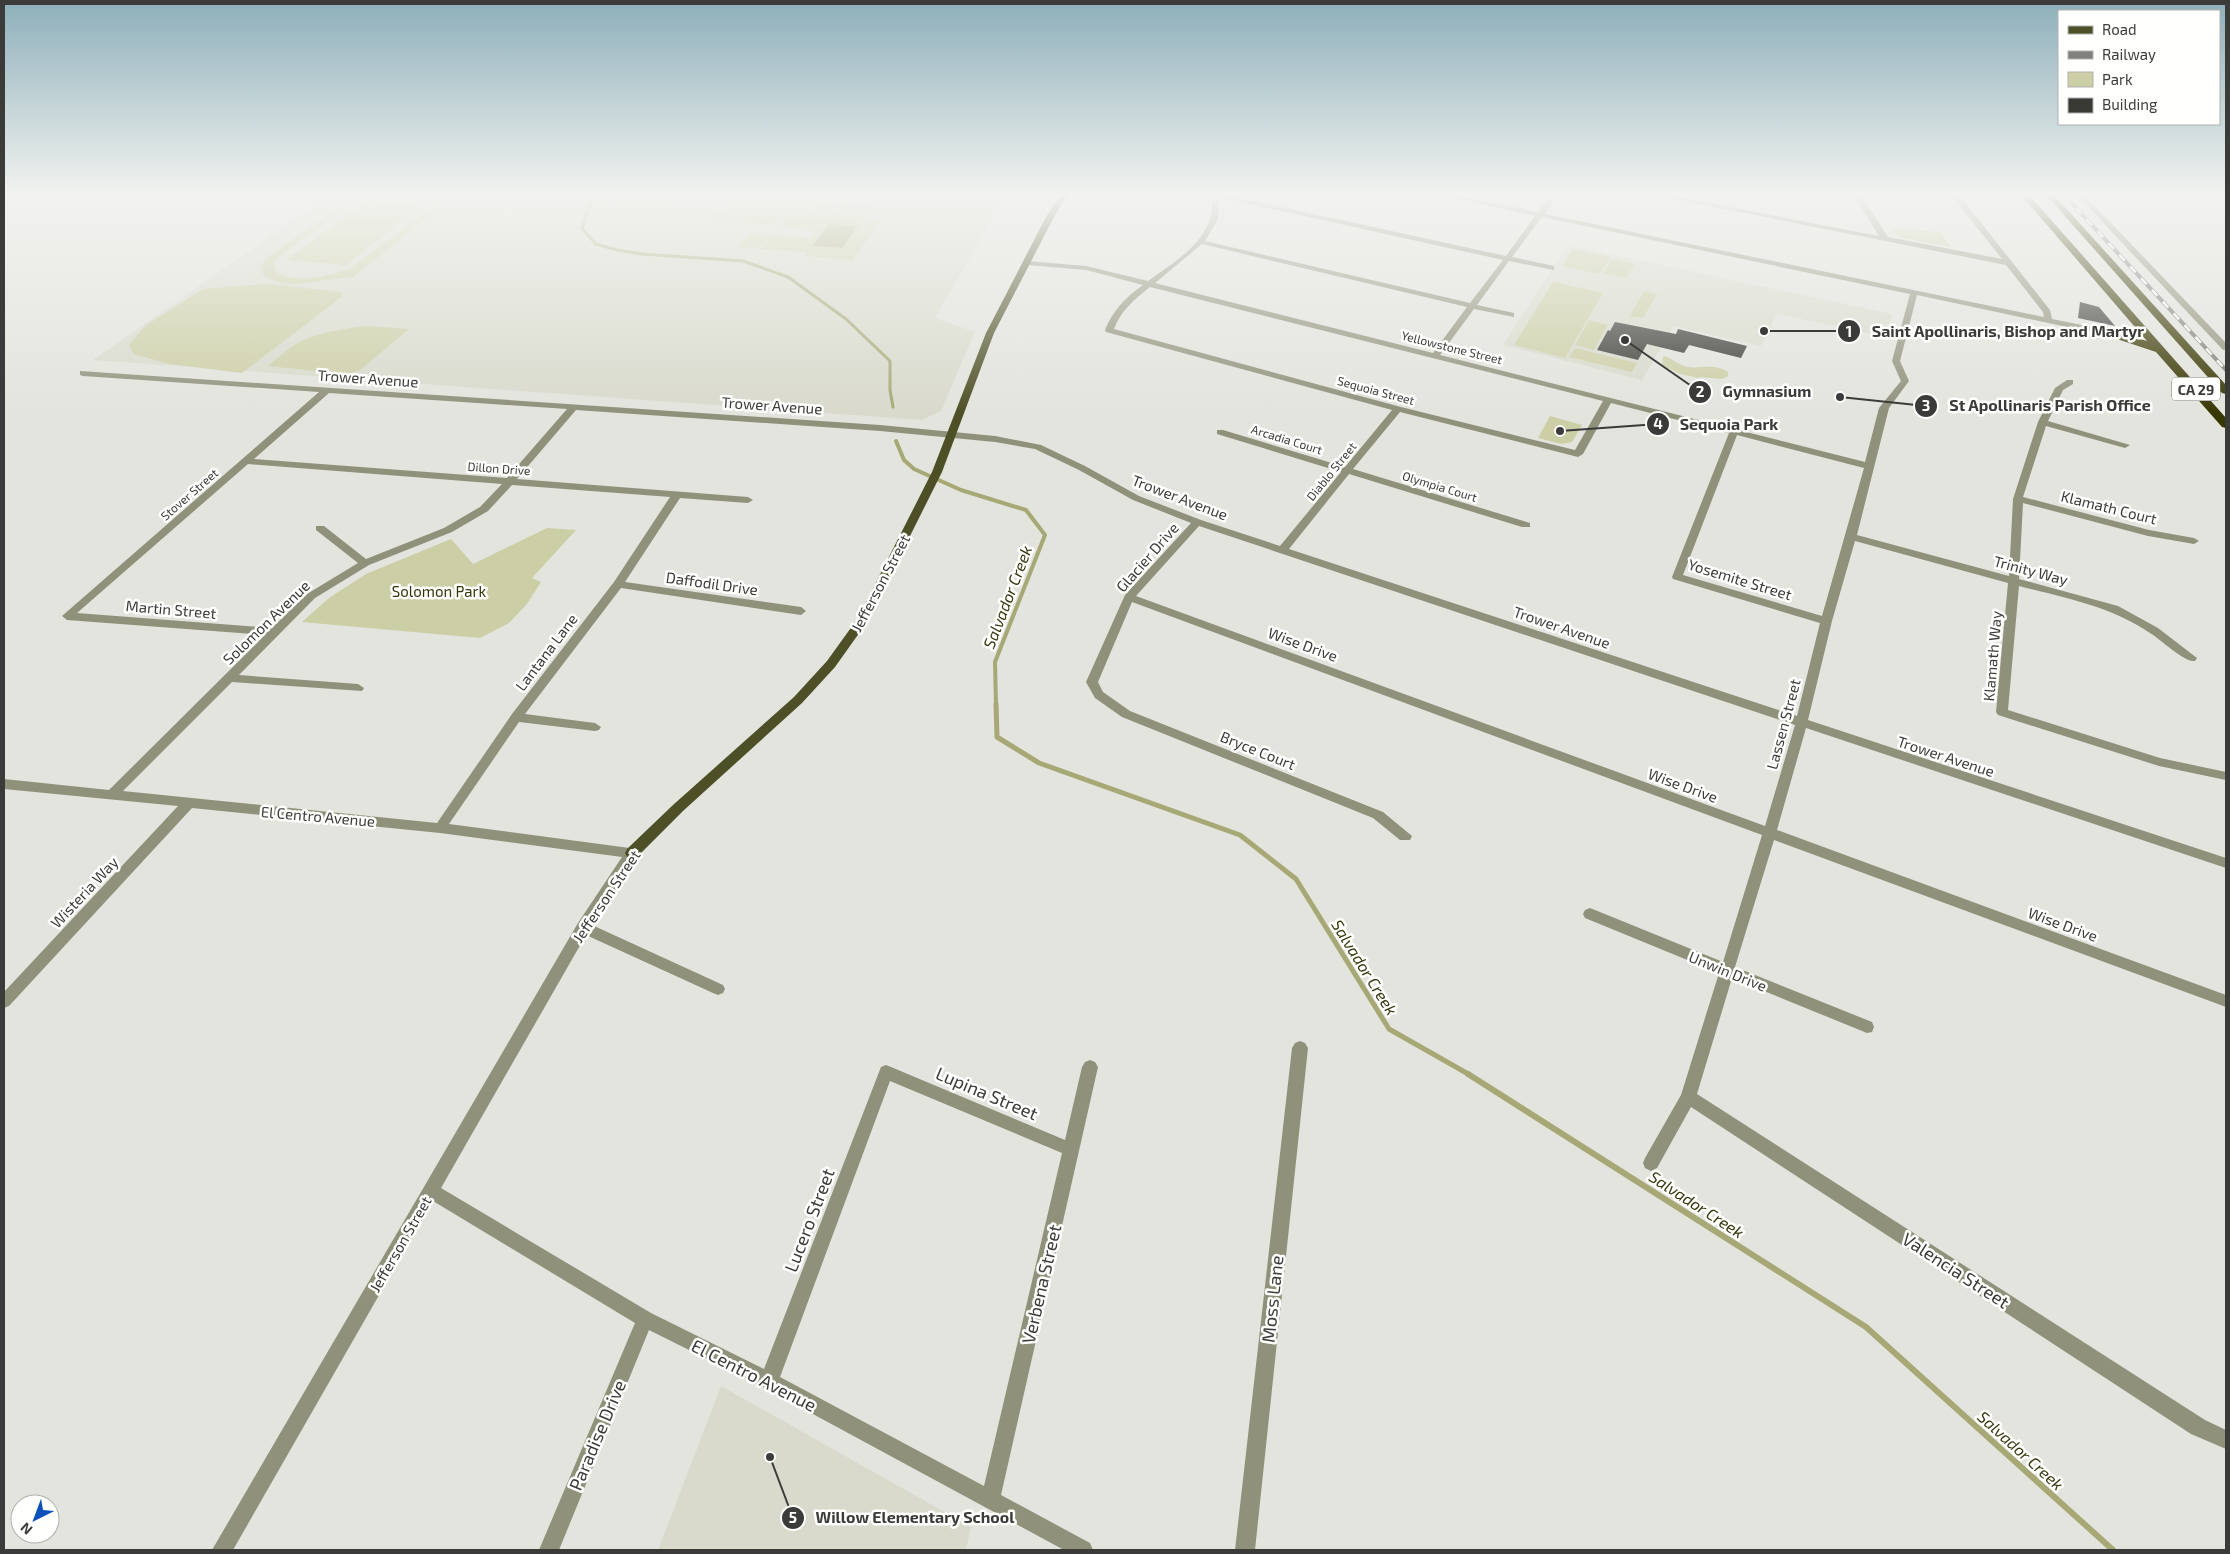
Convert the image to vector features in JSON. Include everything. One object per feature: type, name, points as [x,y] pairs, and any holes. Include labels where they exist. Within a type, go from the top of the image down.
[{"type":"highway","name":"CA 29","points":[[2089,269],[2226,424]]},
{"type":"highway","name":"CA 29","points":[[2116,269],[2226,391]]},
{"type":"highway","points":[[2110,333],[2123,332],[2130,328],[2130,316]]},
{"type":"highway","points":[[2110,333],[2144,343],[2165,353]]},
{"type":"main road","name":"Jefferson Street","points":[[632,853],[678,808],[798,700],[831,664],[864,619],[937,472],[990,333],[1024,269]]},
{"type":"street","name":"Yellowstone Street","points":[[1088,269],[1869,466]]},
{"type":"street","points":[[1150,284],[1169,269]]},
{"type":"street","points":[[1315,269],[1511,314]]},
{"type":"street","points":[[1435,356],[1500,269]]},
{"type":"street","points":[[1801,269],[2110,333]]},
{"type":"street","points":[[2012,269],[2047,312],[2048,320]]},
{"type":"street","points":[[2153,269],[2222,339],[2226,348]]},
{"type":"street","name":"Sequoia Street","points":[[1150,284],[1122,307],[1110,321],[1109,330],[1398,409],[1578,454],[1608,401]]},
{"type":"street","name":"Lassen Street","points":[[1651,1163],[1688,1097],[1770,834],[1886,401],[1900,391],[1905,381],[1896,361],[1914,292]]},
{"type":"street","name":"Trower Avenue","points":[[83,373],[953,434],[1038,447],[1082,468],[1136,498],[1197,522],[1283,549],[1801,724],[2226,863]]},
{"type":"street","name":"Klamath Way","points":[[2070,382],[2059,388],[2043,422],[2018,499],[2014,581],[2002,712],[2159,762],[2226,776]]},
{"type":"street","name":"Stover Street","points":[[68,616],[326,390]]},
{"type":"street","name":"Solomon Avenue","points":[[113,794],[229,678],[272,632],[311,596],[365,563],[448,530],[484,508],[510,482],[573,408]]},
{"type":"street","name":"Diablo Street","points":[[1283,549],[1398,409]]},
{"type":"street","points":[[2043,422],[2125,445]]},
{"type":"street","name":"Arcadia Court","points":[[1220,432],[1347,471]]},
{"type":"street","name":"Yosemite Street","points":[[1734,432],[1677,577],[1826,621]]},
{"type":"street","name":"Dillon Drive","points":[[247,461],[748,500]]},
{"type":"street","name":"Olympia Court","points":[[1347,471],[1526,525]]},
{"type":"street","name":"Lantana Lane","points":[[440,828],[516,716],[618,584],[677,494]]},
{"type":"street","name":"Klamath Court","points":[[2018,499],[2148,533],[2194,541]]},
{"type":"street","name":"Glacier Drive","points":[[1099,695],[1092,682],[1129,597],[1197,522]]},
{"type":"street","points":[[320,528],[365,563]]},
{"type":"street","name":"Trinity Way","points":[[1851,537],[2114,608],[2141,620],[2165,636],[2191,658]]},
{"type":"street","name":"Daffodil Drive","points":[[618,584],[801,611]]},
{"type":"street","name":"Wise Drive","points":[[1129,597],[2226,1001]]},
{"type":"street","name":"Martin Street","points":[[68,616],[272,632]]},
{"type":"street","points":[[229,678],[358,688]]},
{"type":"street","name":"Bryce Court","points":[[1099,695],[1126,714],[1378,816],[1405,836]]},
{"type":"street","points":[[516,716],[595,727]]},
{"type":"street","name":"El Centro Avenue","points":[[4,784],[440,828],[632,853]]},
{"type":"street","name":"Wisteria Way","points":[[4,1002],[188,804]]},
{"type":"street","name":"Jefferson Street","points":[[222,1550],[583,927],[632,853]]},
{"type":"street","name":"Unwin Drive","points":[[1590,914],[1867,1027]]},
{"type":"street","points":[[583,927],[718,989]]},
{"type":"street","name":"Moss Lane","points":[[1245,1550],[1300,1048]]},
{"type":"street","name":"Verbena Street","points":[[990,1501],[1090,1067]]},
{"type":"street","name":"Lupina Street","points":[[886,1072],[1072,1150]]},
{"type":"street","name":"Lucero Street","points":[[769,1381],[886,1072]]},
{"type":"street","name":"Valencia Street","points":[[1688,1097],[2198,1427],[2226,1440]]},
{"type":"street","name":"El Centro Avenue","points":[[431,1191],[645,1319],[769,1381],[1083,1550]]},
{"type":"street","name":"Paradise Drive","points":[[549,1550],[645,1319]]},
{"type":"shaded area","points":[[224,269],[964,269],[935,318],[975,332],[941,411],[922,420],[93,360]]},
{"type":"shaded area","points":[[1553,269],[1678,269],[1892,314],[1886,337],[1777,314],[1761,346],[1674,326],[1642,380],[1503,345]]},
{"type":"shaded area","points":[[721,1386],[971,1527],[966,1550],[658,1550]]},
{"type":"green space","points":[[261,269],[275,269],[275,271],[283,276],[302,279],[333,274],[349,269],[364,269],[352,278],[295,284],[273,280],[263,274]]},
{"type":"green space","points":[[1574,269],[1603,269],[1599,274]]},
{"type":"green space","points":[[1606,269],[1632,269],[1626,278],[1603,273]]},
{"type":"green space","points":[[1553,282],[1603,293],[1565,358],[1514,345]]},
{"type":"green space","points":[[265,284],[341,292],[343,296],[242,373],[170,364],[134,354],[129,345],[145,326],[203,289]]},
{"type":"green space","points":[[1644,291],[1657,294],[1643,318],[1630,316]]},
{"type":"green space","points":[[1589,320],[1608,325],[1594,350],[1575,345]]},
{"type":"green space","points":[[366,326],[409,329],[359,371],[346,374],[268,366],[293,346],[309,338],[338,330]]},
{"type":"green space","points":[[1575,348],[1637,363],[1632,372],[1569,357]]},
{"type":"green space","points":[[1665,356],[1685,366],[1723,369],[1728,372],[1728,376],[1722,379],[1699,378],[1680,374],[1662,365],[1663,357]]},
{"type":"green space","points":[[1550,416],[1582,425],[1572,442],[1561,444],[1538,438]]},
{"type":"green space","name":"Solomon Park","points":[[547,528],[576,530],[532,578],[541,582],[527,604],[509,623],[480,638],[302,622],[329,598],[366,574],[451,539],[473,564]]},
{"type":"building","points":[[2080,302],[2099,307],[2115,326],[2078,318]]},
{"type":"building","points":[[1615,322],[1676,334],[1678,329],[1747,346],[1741,358],[1689,345],[1684,353],[1647,344],[1638,360],[1597,350],[1608,330],[1610,331]]},
{"type":"waterway","name":"Salvador Creek","points":[[764,269],[788,277],[846,319],[890,361],[890,390],[893,407]]},
{"type":"waterway","name":"Salvador Creek","points":[[896,441],[904,460],[914,469],[961,490],[1026,510],[1045,535],[995,662],[996,705]]},
{"type":"waterway","name":"Salvador Creek","points":[[996,704],[997,737],[1039,763],[1240,835],[1296,879],[1389,1029],[1470,1075]]},
{"type":"waterway","name":"Salvador Creek","points":[[1468,1074],[1866,1327],[2113,1550]]},
{"type":"railway","points":[[2132,269],[2226,370]]},
{"type":"place","name":"Saint Apollinaris, Bishop and Martyr","points":[[1764,331]]},
{"type":"place","name":"Gymnasium","points":[[1625,340]]},
{"type":"place","name":"St Apollinaris Parish Office","points":[[1840,397]]},
{"type":"place","name":"Sequoia Park","points":[[1560,431]]},
{"type":"place","name":"Willow Elementary School","points":[[770,1457]]}]
